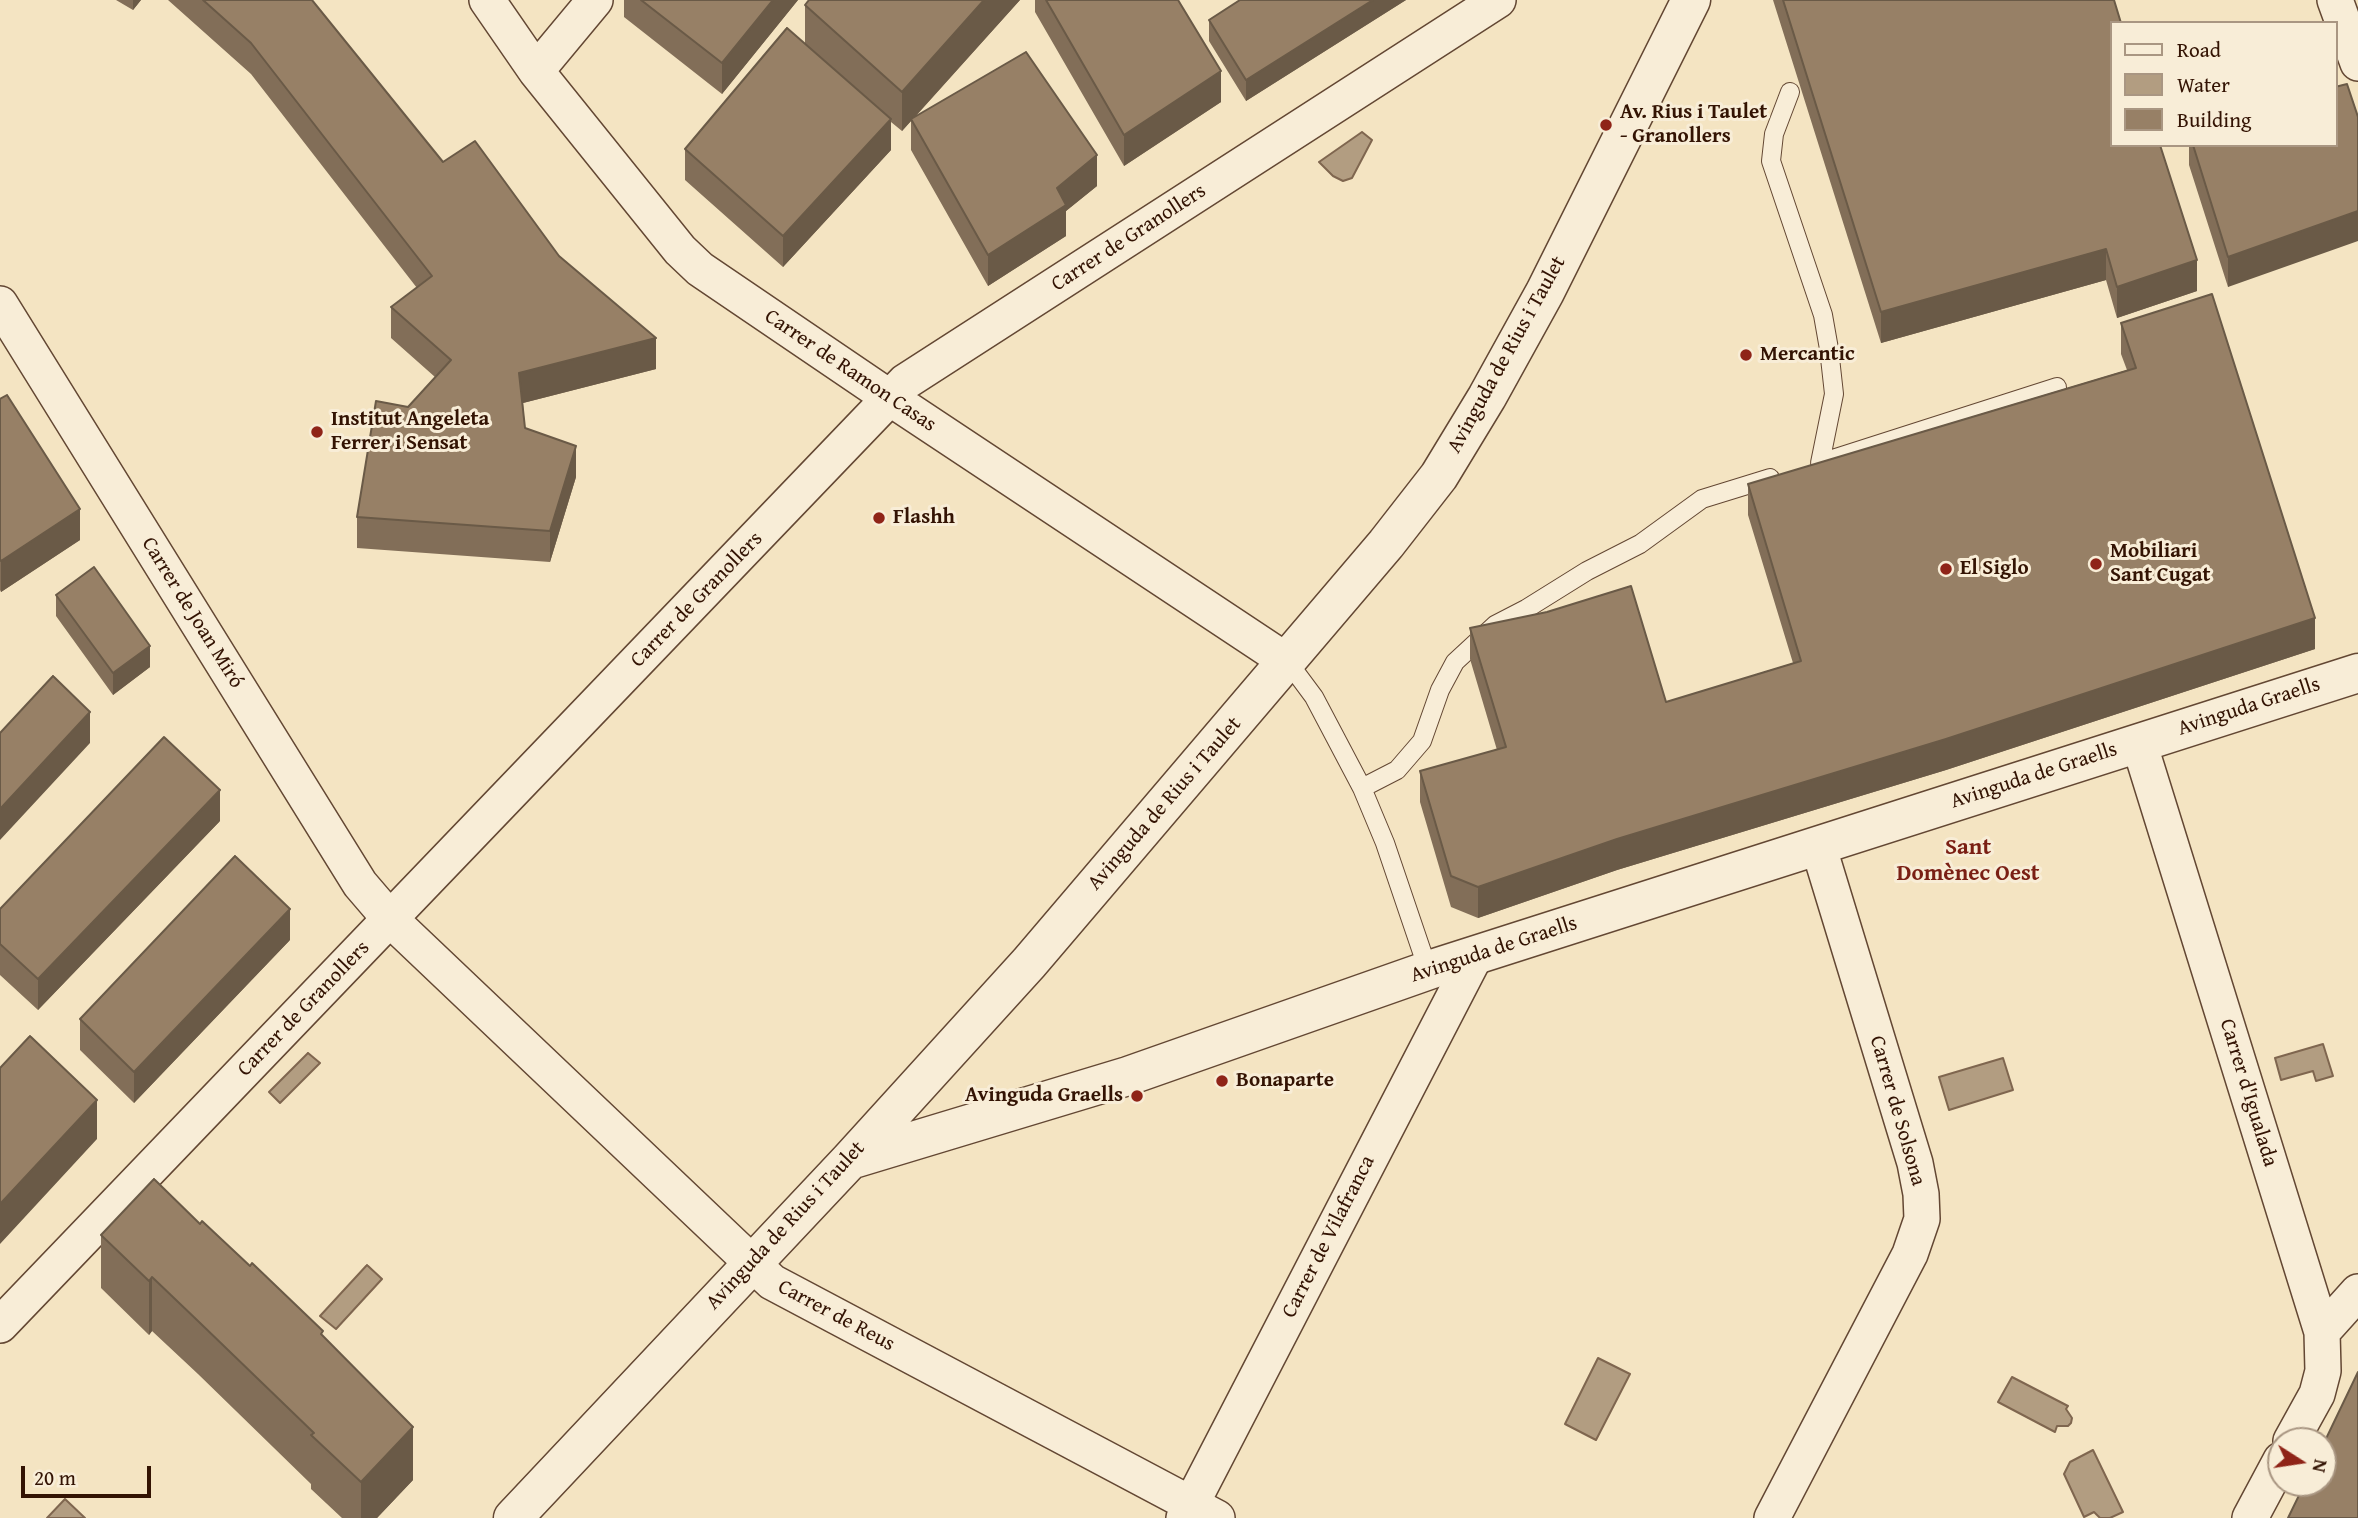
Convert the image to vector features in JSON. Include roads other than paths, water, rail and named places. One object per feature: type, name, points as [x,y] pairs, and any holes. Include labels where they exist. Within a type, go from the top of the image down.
[{"type":"street","name":"Carrer de Ramon Casas","points":[[487,0],[536,71],[680,250],[701,269],[1288,662]]},
{"type":"street","points":[[536,71],[595,0]]},
{"type":"street","name":"Carrer de Granollers","points":[[0,1325],[905,382],[1498,0]]},
{"type":"street","name":"Avinguda de Rius i Taulet","points":[[513,1518],[850,1160],[1028,963],[1288,662],[1439,476],[1487,397],[1545,292],[1691,0]]},
{"type":"street","points":[[2335,0],[2358,63]]},
{"type":"street","name":"Carrer de Joan Miró","points":[[0,304],[360,884],[390,919]]},
{"type":"street","name":"Avinguda Graells","points":[[2139,743],[2358,673]]},
{"type":"street","name":"Avinguda de Graells","points":[[850,1160],[1128,1076],[1435,968],[2139,743]]},
{"type":"street","name":"Carrer d'Igualada","points":[[2139,743],[2322,1332],[2323,1371],[2317,1394],[2299,1427]]},
{"type":"street","name":"Carrer de Solsona","points":[[1772,1518],[1910,1254],[1922,1219],[1921,1194],[1914,1163],[1818,845]]},
{"type":"street","name":"Carrer de Reus","points":[[390,919],[772,1282],[1197,1513]]},
{"type":"street","name":"Carrer de Vilafranca","points":[[1197,1513],[1475,956]]},
{"type":"street","points":[[2322,1332],[2358,1292]]},
{"type":"street","points":[[2250,1518],[2267,1487]]},
{"type":"lane","points":[[1790,92],[1774,134],[1771,161],[1823,315],[1834,394],[1813,465],[2057,387]]},
{"type":"lane","points":[[1362,788],[1396,770],[1422,741],[1440,690],[1455,662],[1495,625],[1587,571],[1640,544],[1702,499],[1780,475]]},
{"type":"lane","points":[[1288,662],[1314,697],[1362,788],[1390,855],[1423,955],[1435,968]]},
{"type":"water","points":[[1362,132],[1372,140],[1352,178],[1343,181],[1333,176],[1319,162]]},
{"type":"water","points":[[2323,1044],[2333,1076],[2316,1081],[2313,1071],[2281,1080],[2275,1058]]},
{"type":"water","points":[[308,1053],[320,1063],[280,1103],[269,1092]]},
{"type":"water","points":[[2003,1058],[2013,1090],[1949,1110],[1939,1077]]},
{"type":"water","points":[[367,1265],[382,1279],[336,1329],[320,1316]]},
{"type":"water","points":[[1598,1358],[1630,1374],[1596,1440],[1565,1424]]},
{"type":"water","points":[[2012,1377],[2068,1406],[2066,1409],[2072,1418],[2071,1423],[2068,1426],[2057,1426],[2055,1432],[1998,1402]]},
{"type":"water","points":[[2093,1450],[2123,1512],[2110,1518],[2100,1518],[2094,1512],[2084,1517],[2064,1474],[2070,1462]]},
{"type":"water","points":[[65,1499],[85,1518],[47,1518]]},
{"type":"place","name":"Av. Rius i Taulet - Granollers","points":[[1606,125]]},
{"type":"place","name":"Mercantic","points":[[1746,355]]},
{"type":"place","name":"Institut Angeleta Ferrer i Sensat","points":[[317,432]]},
{"type":"place","name":"Flashh","points":[[879,518]]},
{"type":"place","name":"Mobiliari Sant Cugat","points":[[2096,564]]},
{"type":"place","name":"El Siglo","points":[[1946,569]]},
{"type":"place","name":"Bonaparte","points":[[1222,1081]]},
{"type":"place","name":"Avinguda Graells","points":[[1137,1096]]},
{"type":"district","name":"Sant Domènec Oest","points":[[1968,861]]}]
